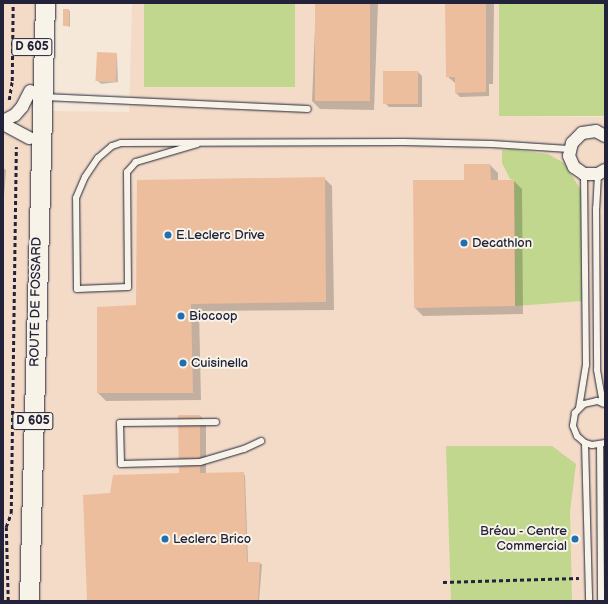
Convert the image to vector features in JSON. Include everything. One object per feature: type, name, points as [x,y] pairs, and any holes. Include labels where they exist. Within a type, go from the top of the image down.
[{"type":"main road","name":"ROUTE DE FOSSARD","points":[[29,601],[37,242],[37,94],[33,3]]},
{"type":"main road","name":"ROUTE DE FOSSARD","points":[[20,601],[29,138],[37,94],[45,3]]},
{"type":"street","points":[[29,138],[5,123],[37,94]]},
{"type":"street","points":[[602,172],[584,174],[571,162],[569,149],[576,137],[582,133],[596,131],[605,136]]},
{"type":"lane","points":[[37,94],[308,109]]},
{"type":"lane","points":[[197,144],[136,162],[127,172],[128,287],[77,288],[76,198],[85,177],[98,158],[112,146],[121,143],[420,143],[569,149]]},
{"type":"lane","points":[[601,601],[602,444],[585,443],[577,436],[573,426],[575,413],[579,408],[590,402],[604,403],[597,370],[596,208],[602,172]]},
{"type":"lane","points":[[579,408],[586,357],[584,174]]},
{"type":"lane","points":[[216,422],[120,422],[121,464],[200,462],[244,450],[260,441]]},
{"type":"lane","points":[[585,443],[589,601]]},
{"type":"path","points":[[8,601],[6,527],[11,513],[17,149],[5,123],[3,108],[9,101],[12,81],[13,3]]},
{"type":"path","points":[[443,582],[580,578],[588,581]]},
{"type":"shaded area","points":[[3,3],[57,3],[50,111],[129,112],[132,3],[499,3],[503,116],[605,117],[605,601],[3,601]]},
{"type":"green space","points":[[144,3],[295,3],[295,87],[144,87]]},
{"type":"green space","points":[[499,3],[605,3],[605,116],[499,116]]},
{"type":"green space","points":[[510,149],[548,154],[564,163],[582,192],[582,301],[515,306],[514,180],[510,179],[502,163],[502,150]]},
{"type":"green space","points":[[446,446],[552,446],[576,464],[570,511],[572,601],[451,601]]},
{"type":"building","points":[[315,3],[370,3],[370,101],[315,101]]},
{"type":"building","points":[[445,3],[486,3],[486,92],[455,93],[455,77],[446,77]]},
{"type":"building","points":[[63,9],[69,9],[69,26],[63,26]]},
{"type":"building","points":[[97,52],[117,53],[115,82],[95,81]]},
{"type":"building","points":[[383,71],[418,71],[418,104],[383,104]]},
{"type":"building","name":"Decathlon","points":[[464,164],[490,164],[491,180],[514,180],[515,306],[414,308],[413,180],[464,180]]},
{"type":"building","points":[[325,177],[326,302],[191,304],[193,393],[97,393],[97,307],[136,305],[137,180]]},
{"type":"building","name":"Leclerc Brico","points":[[178,415],[200,415],[200,473],[244,472],[247,562],[260,562],[258,601],[87,601],[83,495],[110,493],[113,475],[179,473]]},
{"type":"place","name":"E.Leclerc Drive","points":[[168,235]]},
{"type":"place","name":"Decathlon","points":[[464,243]]},
{"type":"place","name":"Biocoop","points":[[181,316]]},
{"type":"place","name":"Cuisinella","points":[[183,363]]},
{"type":"place","name":"Leclerc Brico","points":[[165,539]]},
{"type":"place","name":"Bréau - Centre Commercial","points":[[575,539]]}]
